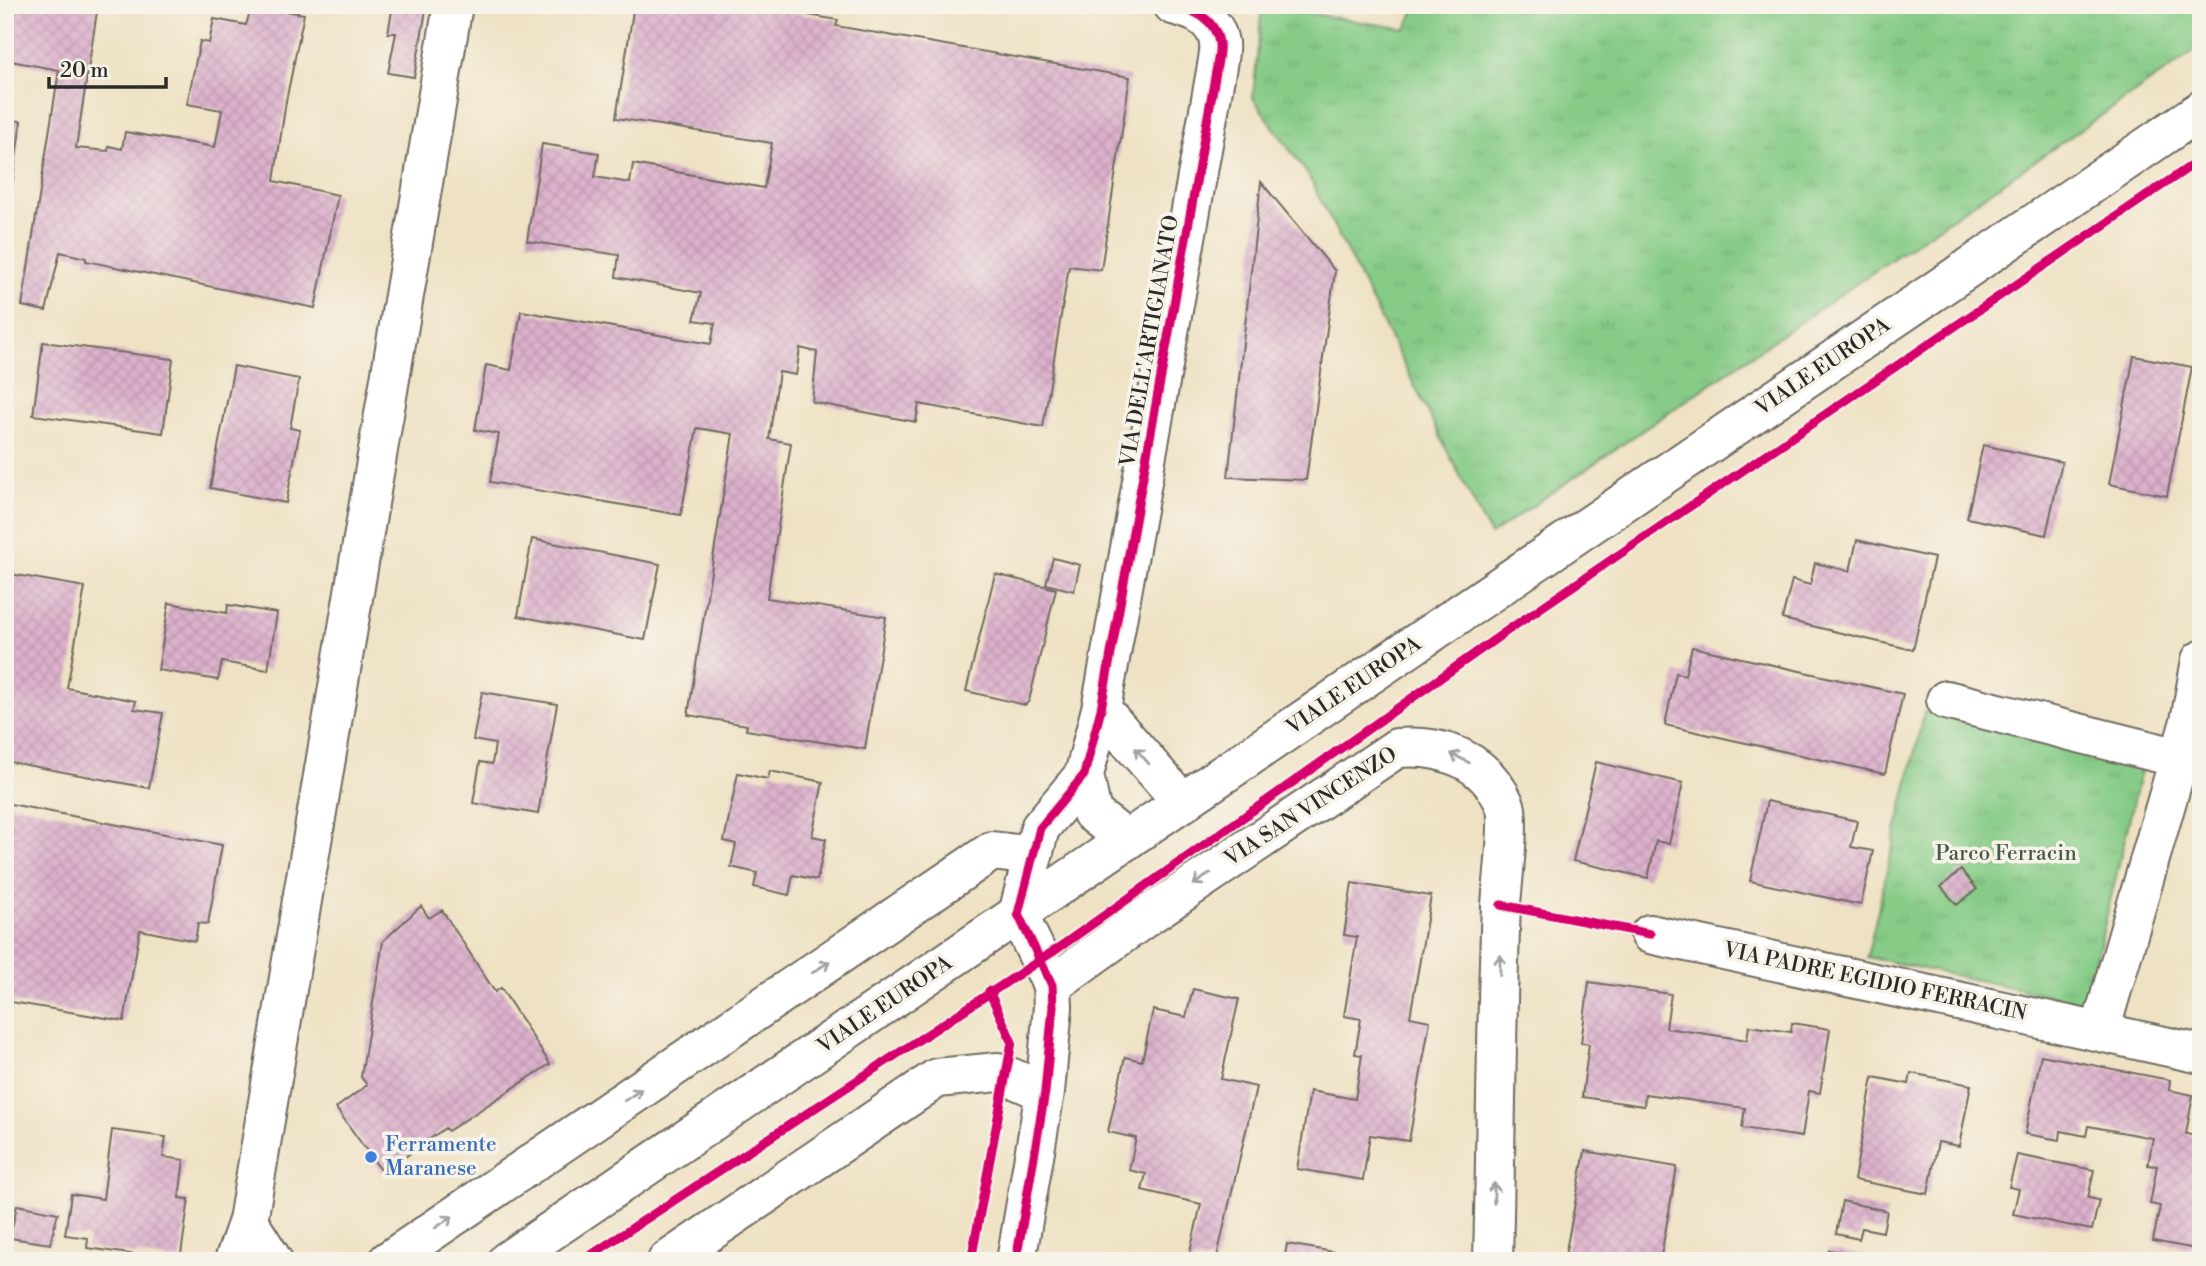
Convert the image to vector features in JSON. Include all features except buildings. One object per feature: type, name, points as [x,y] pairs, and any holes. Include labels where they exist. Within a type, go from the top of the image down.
[{"type":"street","points":[[234,1261],[248,1221],[453,5]]},
{"type":"street","name":"VIA DELL'ARTIGIANATO","points":[[1084,775],[1101,709],[1217,66],[1219,43],[1211,24],[1195,10],[1173,5]]},
{"type":"street","name":"VIALE EUROPA","points":[[507,1261],[2201,110]]},
{"type":"street","points":[[2099,1031],[2190,721],[2201,660]]},
{"type":"street","points":[[1946,700],[2179,758]]},
{"type":"street","points":[[1101,709],[1183,803]]},
{"type":"street","name":"VIA SAN VINCENZO","points":[[1052,985],[1143,919],[1397,748],[1430,748],[1462,758],[1481,770],[1497,788],[1507,808],[1493,1261]]},
{"type":"street","points":[[1084,775],[1092,813],[1127,840]]},
{"type":"street","points":[[1016,1261],[1045,1092],[1053,1007],[1052,985],[1018,914],[1040,828],[1084,775]]},
{"type":"street","points":[[388,1261],[992,851],[1033,856]]},
{"type":"street","name":"VIA PADRE EGIDIO FERRACIN","points":[[1650,934],[2201,1054]]},
{"type":"street","points":[[667,1261],[937,1078],[998,1072],[1045,1092]]},
{"type":"street","points":[[248,1221],[273,1261]]},
{"type":"path","points":[[1502,905],[1650,934]]},
{"type":"green space","points":[[1416,5],[2201,5],[2201,47],[1490,535],[1308,175],[1253,98],[1262,6],[1406,29]]},
{"type":"green space","name":"Parco Ferracin","points":[[1924,712],[2143,762],[2086,1003],[1867,957]]},
{"type":"cycle path","points":[[1016,1261],[1045,1092],[1053,1007],[1052,985],[1018,914],[1040,828],[1084,775],[1101,709],[1219,55],[1217,34],[1208,21],[1196,13],[1173,5]]},
{"type":"cycle path","points":[[582,1261],[1054,951],[1511,628],[2201,159]]},
{"type":"cycle path","points":[[1501,905],[1650,934]]},
{"type":"cycle path","points":[[971,1261],[1012,1042],[989,991]]},
{"type":"place","name":"Ferramente Maranese","points":[[371,1157]]}]
